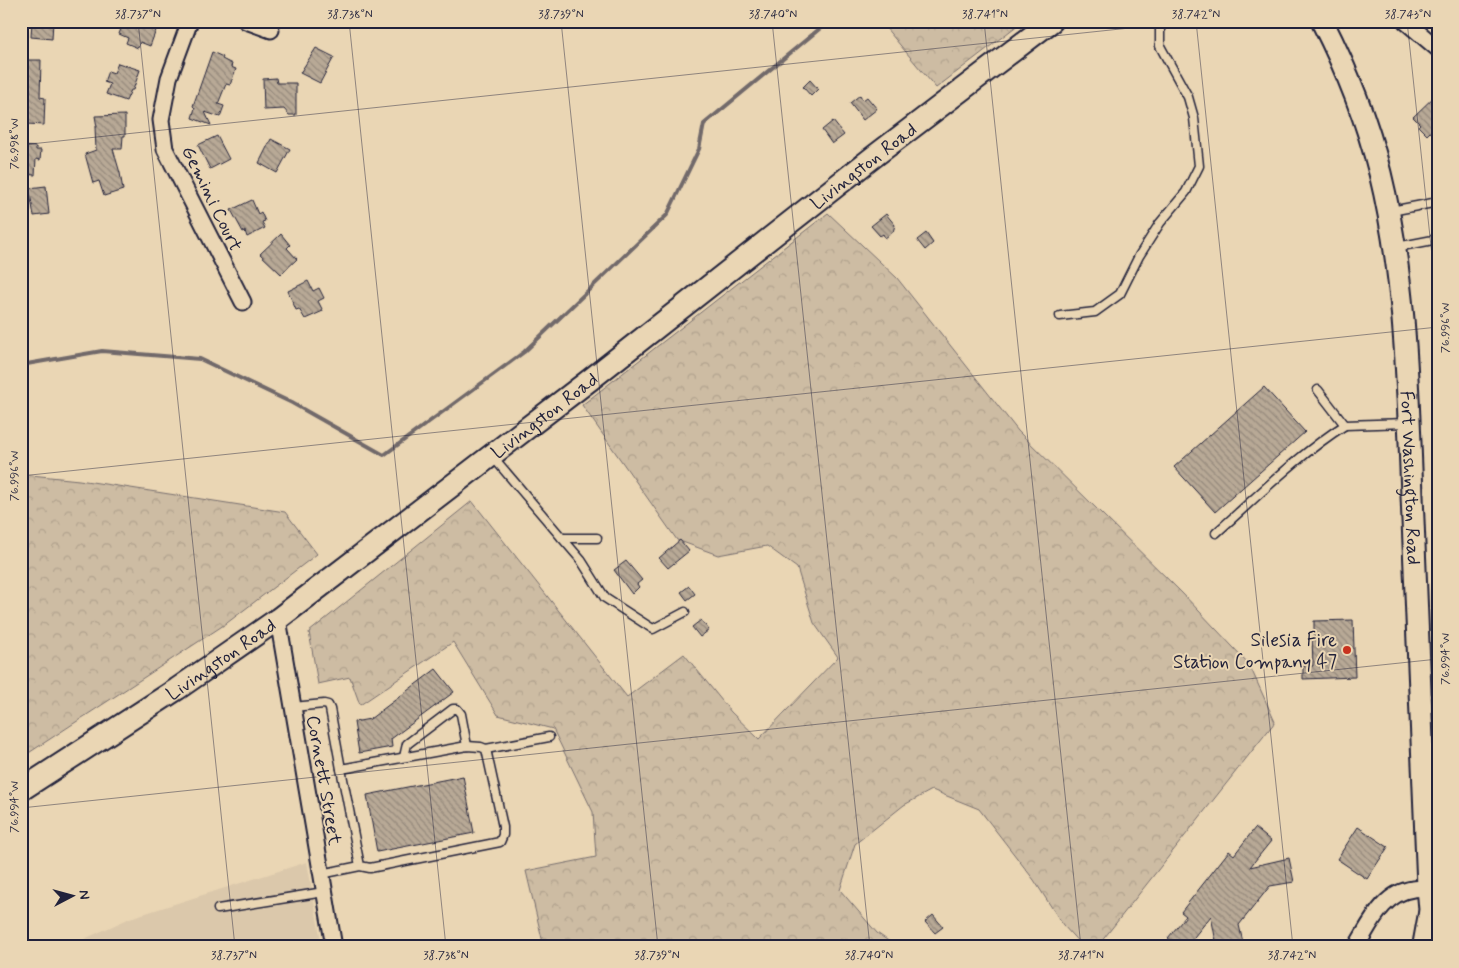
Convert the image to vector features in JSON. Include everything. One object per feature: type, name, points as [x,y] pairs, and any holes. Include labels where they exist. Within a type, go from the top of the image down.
[{"type":"highway","points":[[1425,947],[1433,905]]},
{"type":"main road","name":"Livingston Road","points":[[21,790],[177,689],[278,619],[492,456],[872,158],[1052,21]]},
{"type":"main road","name":"Fort Washington Road","points":[[1322,21],[1362,112],[1380,173],[1395,247],[1407,363],[1427,784],[1432,851],[1434,947]]},
{"type":"street","name":"Gemini Court","points":[[190,21],[169,78],[162,120],[165,149],[243,302]]},
{"type":"street","points":[[246,21],[271,30]]},
{"type":"street","points":[[1405,21],[1438,49]]},
{"type":"street","name":"Cornett Street","points":[[278,619],[334,947]]},
{"type":"street","points":[[1356,947],[1382,905],[1392,896],[1405,890],[1433,905]]},
{"type":"lane","points":[[1060,316],[1095,312],[1120,294],[1139,256],[1160,223],[1186,192],[1199,166],[1194,118],[1188,97],[1160,46],[1160,27],[1162,21]]},
{"type":"lane","points":[[1389,212],[1438,202]]},
{"type":"lane","points":[[1395,247],[1438,239]]},
{"type":"lane","points":[[1318,390],[1345,425]]},
{"type":"lane","points":[[1216,533],[1297,462],[1345,425],[1409,423]]},
{"type":"lane","points":[[492,456],[581,560],[605,598],[653,629],[685,612]]},
{"type":"lane","points":[[562,538],[597,538]]},
{"type":"lane","points":[[292,706],[324,704],[328,705],[330,709],[360,866]]},
{"type":"lane","points":[[404,757],[406,744],[452,709],[458,709],[461,714],[467,746]]},
{"type":"lane","points":[[341,768],[467,746],[486,749],[549,737]]},
{"type":"lane","points":[[321,874],[360,866],[370,868],[500,842],[503,835],[503,827],[486,749]]},
{"type":"lane","points":[[218,909],[324,892]]},
{"type":"shaded area","points":[[307,862],[322,947],[67,947],[130,918]]},
{"type":"green space","points":[[880,21],[1023,21],[936,88]]},
{"type":"green space","points":[[828,213],[897,278],[1018,431],[1182,593],[1249,664],[1275,722],[1097,947],[1083,947],[1063,925],[1034,880],[979,809],[932,790],[904,805],[855,844],[840,890],[877,933],[897,947],[544,947],[526,871],[596,857],[593,812],[553,729],[498,715],[453,642],[360,705],[350,677],[318,684],[309,632],[472,501],[627,697],[684,654],[731,712],[759,739],[838,657],[814,623],[797,568],[767,546],[718,555],[677,540],[582,405]]},
{"type":"green space","points":[[21,474],[79,480],[285,512],[317,554],[227,623],[21,758]]},
{"type":"building","points":[[32,21],[53,21],[52,39],[31,37]]},
{"type":"building","points":[[124,21],[150,21],[158,25],[150,46],[140,42],[138,48],[126,43],[128,38],[119,34]]},
{"type":"building","points":[[316,48],[334,57],[320,83],[300,73]]},
{"type":"building","points":[[212,52],[223,57],[222,59],[232,64],[231,67],[236,69],[230,85],[226,84],[218,104],[224,106],[220,117],[205,112],[211,125],[192,118],[195,108],[193,106]]},
{"type":"building","points":[[26,60],[41,60],[40,97],[45,98],[44,125],[27,124],[30,88],[24,87]]},
{"type":"building","points":[[118,63],[140,70],[133,90],[131,90],[126,101],[106,94],[110,84],[104,82],[108,71],[114,73]]},
{"type":"building","points":[[276,78],[277,83],[296,83],[296,115],[289,115],[284,109],[264,110],[263,79]]},
{"type":"building","points":[[810,80],[818,89],[811,96],[803,87]]},
{"type":"building","points":[[1438,93],[1438,124],[1427,135],[1418,126],[1420,124],[1413,117]]},
{"type":"building","points":[[860,95],[863,100],[867,97],[877,109],[863,120],[850,103]]},
{"type":"building","points":[[125,115],[125,136],[123,136],[122,149],[113,149],[123,190],[104,196],[99,181],[93,183],[85,154],[96,150],[95,127],[97,127],[95,116]]},
{"type":"building","points":[[833,121],[844,135],[832,144],[822,130]]},
{"type":"building","points":[[217,136],[229,159],[210,169],[198,145]]},
{"type":"building","points":[[271,139],[290,149],[277,173],[259,163]]},
{"type":"building","points":[[21,146],[36,147],[36,150],[41,150],[40,160],[36,159],[35,175],[21,174]]},
{"type":"building","points":[[46,186],[49,214],[34,216],[29,188]]},
{"type":"building","points":[[252,200],[258,214],[261,212],[265,221],[262,222],[265,228],[247,237],[231,210]]},
{"type":"building","points":[[886,214],[895,225],[893,232],[885,238],[883,234],[880,236],[871,226]]},
{"type":"building","points":[[926,233],[933,243],[925,250],[917,240]]},
{"type":"building","points":[[281,234],[290,245],[287,248],[297,259],[281,274],[260,254]]},
{"type":"building","points":[[308,281],[313,291],[319,288],[324,298],[318,301],[323,311],[305,319],[299,309],[296,310],[288,291]]},
{"type":"building","points":[[1264,387],[1305,432],[1215,512],[1174,467]]},
{"type":"building","points":[[680,540],[689,551],[668,568],[659,558]]},
{"type":"building","points":[[626,561],[642,580],[637,584],[639,587],[632,594],[614,570]]},
{"type":"building","points":[[689,586],[695,594],[687,600],[681,592]]},
{"type":"building","points":[[701,620],[709,630],[700,637],[692,627]]},
{"type":"building","points":[[1353,620],[1355,677],[1303,679],[1303,666],[1313,666],[1312,637],[1314,637],[1314,621]]},
{"type":"building","points":[[436,669],[454,692],[391,739],[392,747],[359,753],[354,722],[370,719]]},
{"type":"building","points":[[463,776],[474,833],[377,852],[367,795]]},
{"type":"building","points":[[1358,827],[1388,847],[1367,879],[1337,859]]},
{"type":"building","points":[[1255,828],[1271,841],[1250,867],[1289,858],[1294,882],[1270,886],[1239,925],[1244,947],[1217,947],[1211,916],[1186,947],[1179,947],[1168,938],[1186,916],[1181,912],[1229,851],[1234,855]]},
{"type":"building","points":[[933,915],[943,927],[935,933],[925,922]]},
{"type":"waterway","points":[[21,365],[102,351],[200,359],[292,403],[384,455],[524,352],[667,215],[699,149],[704,124],[829,21]]},
{"type":"place","name":"Silesia Fire Station Company 47","points":[[1347,650]]}]
